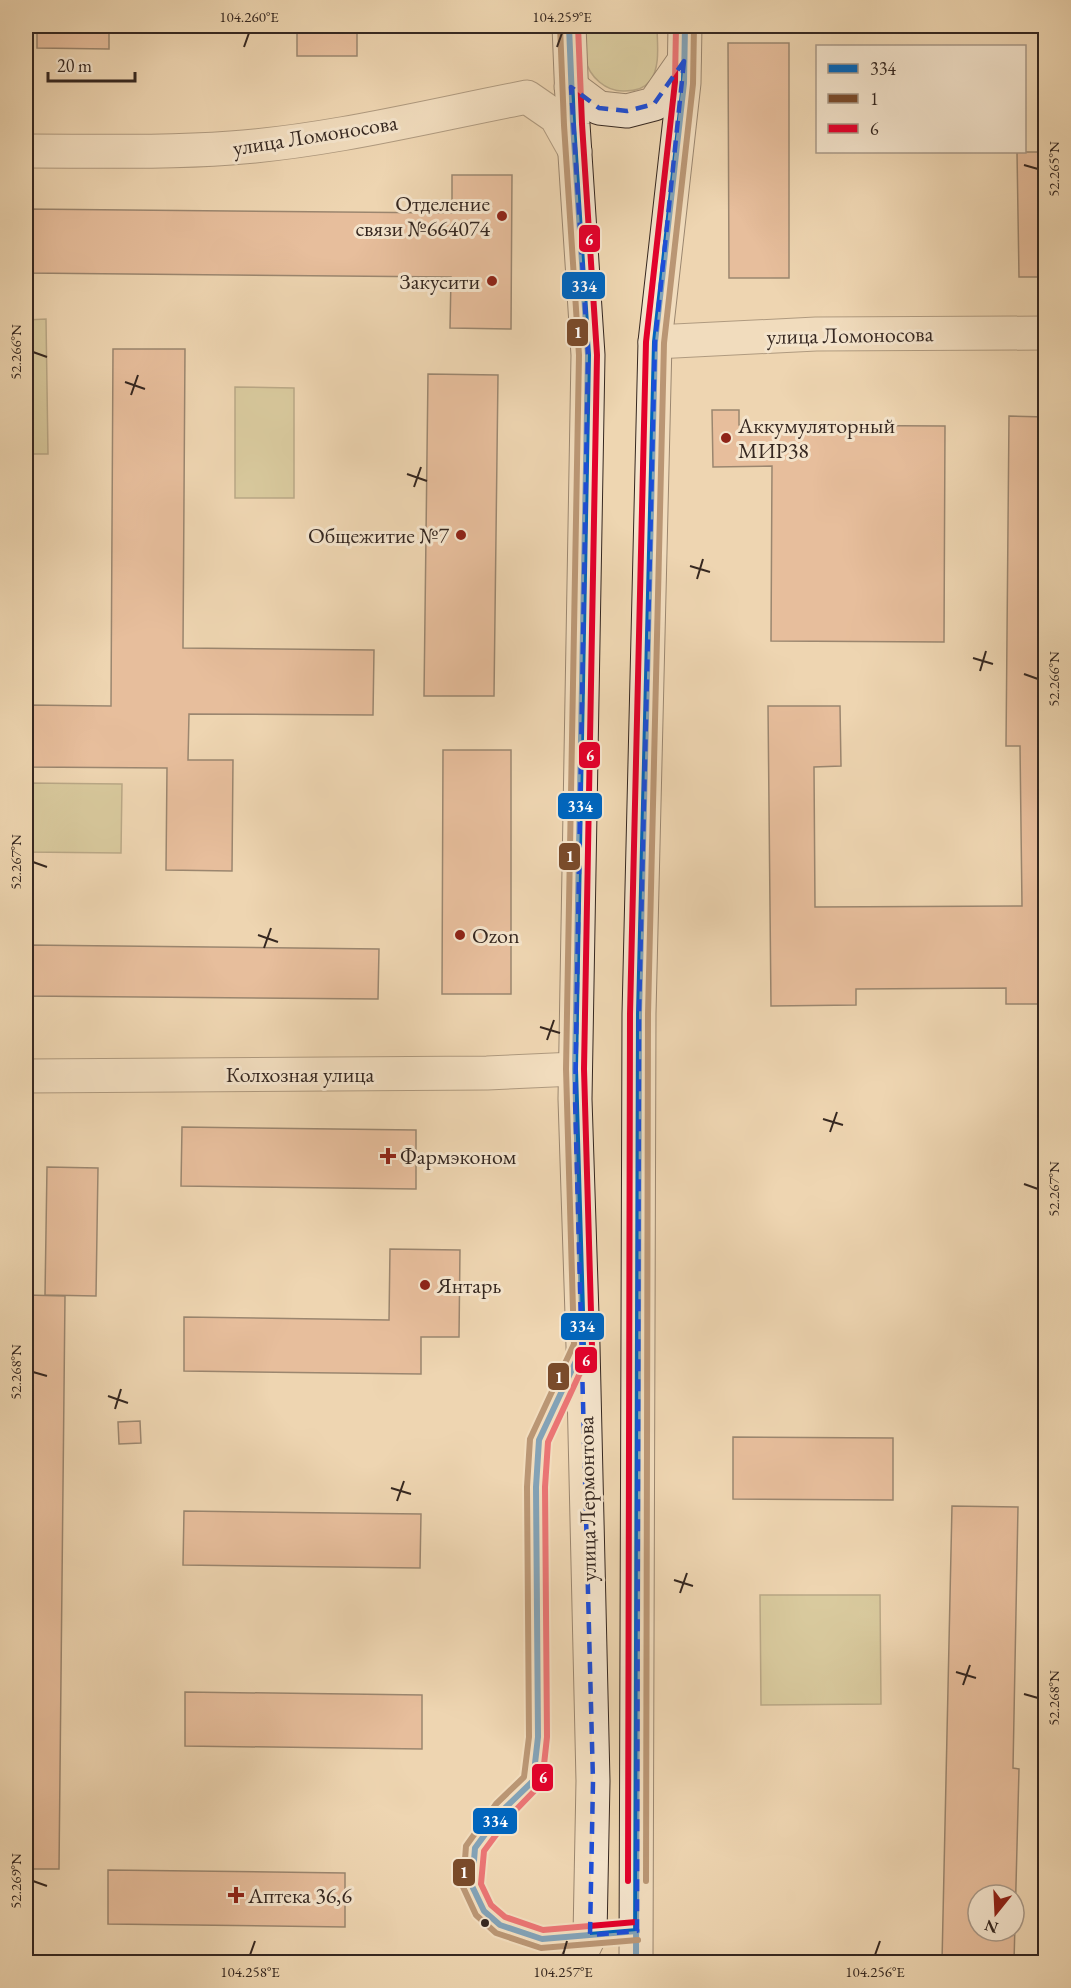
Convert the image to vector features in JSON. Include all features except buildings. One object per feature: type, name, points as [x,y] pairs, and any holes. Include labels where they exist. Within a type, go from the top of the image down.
[{"type":"main road","name":"улица Лермонтова","points":[[569,26],[588,355],[575,1069],[584,1346],[593,1780],[583,1949]]},
{"type":"main road","points":[[583,1949],[636,1947],[639,1014],[655,342],[684,83],[685,26]]},
{"type":"main road","points":[[571,87],[599,108],[627,111],[654,104],[684,61]]},
{"type":"main road","name":"улица Ломоносова","points":[[26,151],[130,152],[230,148],[298,141],[527,97],[556,117],[575,151]]},
{"type":"main road","name":"улица Ломоносова","points":[[655,342],[816,334],[1046,333]]},
{"type":"main road","name":"Колхозная улица","points":[[26,1076],[475,1073],[575,1069]]},
{"type":"highlighted area","points":[[684,61],[655,342],[639,1014],[637,1931],[590,1935],[593,1781],[575,1099],[588,355],[571,87],[599,108],[627,111],[654,104]]},
{"type":"shaded area","points":[[585,26],[657,26],[656,69],[648,84],[632,91],[618,91],[599,82],[590,71],[585,58]]},
{"type":"shaded area","points":[[46,319],[48,454],[26,454],[26,320]]},
{"type":"shaded area","points":[[235,387],[294,388],[294,498],[235,498]]},
{"type":"shaded area","points":[[26,783],[122,784],[121,853],[26,852]]},
{"type":"shaded area","points":[[760,1595],[880,1595],[881,1704],[761,1705]]},
{"type":"transit line","name":"1","points":[[560,26],[579,355],[566,1069],[574,1344],[530,1439],[527,1487],[529,1737],[524,1777],[496,1804],[466,1846],[463,1887],[476,1915],[496,1933],[541,1948],[638,1940]]},
{"type":"transit line","name":"334","points":[[569,26],[588,355],[575,1069],[583,1346],[539,1440],[536,1487],[538,1737],[533,1781],[503,1810],[475,1848],[472,1886],[484,1911],[500,1925],[542,1939],[637,1931]]},
{"type":"transit line","name":"6","points":[[578,26],[597,355],[584,1069],[592,1347],[548,1442],[545,1487],[547,1737],[542,1783],[510,1816],[484,1851],[481,1884],[491,1905],[505,1917],[543,1930],[636,1922]]},
{"type":"transit line","name":"6","points":[[628,1881],[630,1014],[646,342],[675,82],[676,26]]},
{"type":"transit line","name":"334","points":[[636,1962],[639,1014],[655,342],[684,83],[685,26]]},
{"type":"transit line","name":"1","points":[[646,1881],[648,1014],[664,343],[693,84],[694,26]]},
{"type":"place","name":"Отделение связи №664074","points":[[502,216]]},
{"type":"place","name":"Закусити","points":[[492,281]]},
{"type":"place","name":"Аккумуляторный МИР38","points":[[726,438]]},
{"type":"place","name":"Общежитие №7","points":[[461,535]]},
{"type":"place","name":"Ozon","points":[[460,935]]},
{"type":"place","name":"Фармэконом","points":[[388,1156]]},
{"type":"place","name":"Янтарь","points":[[425,1285]]},
{"type":"place","name":"Аптека 36,6","points":[[236,1895]]}]
